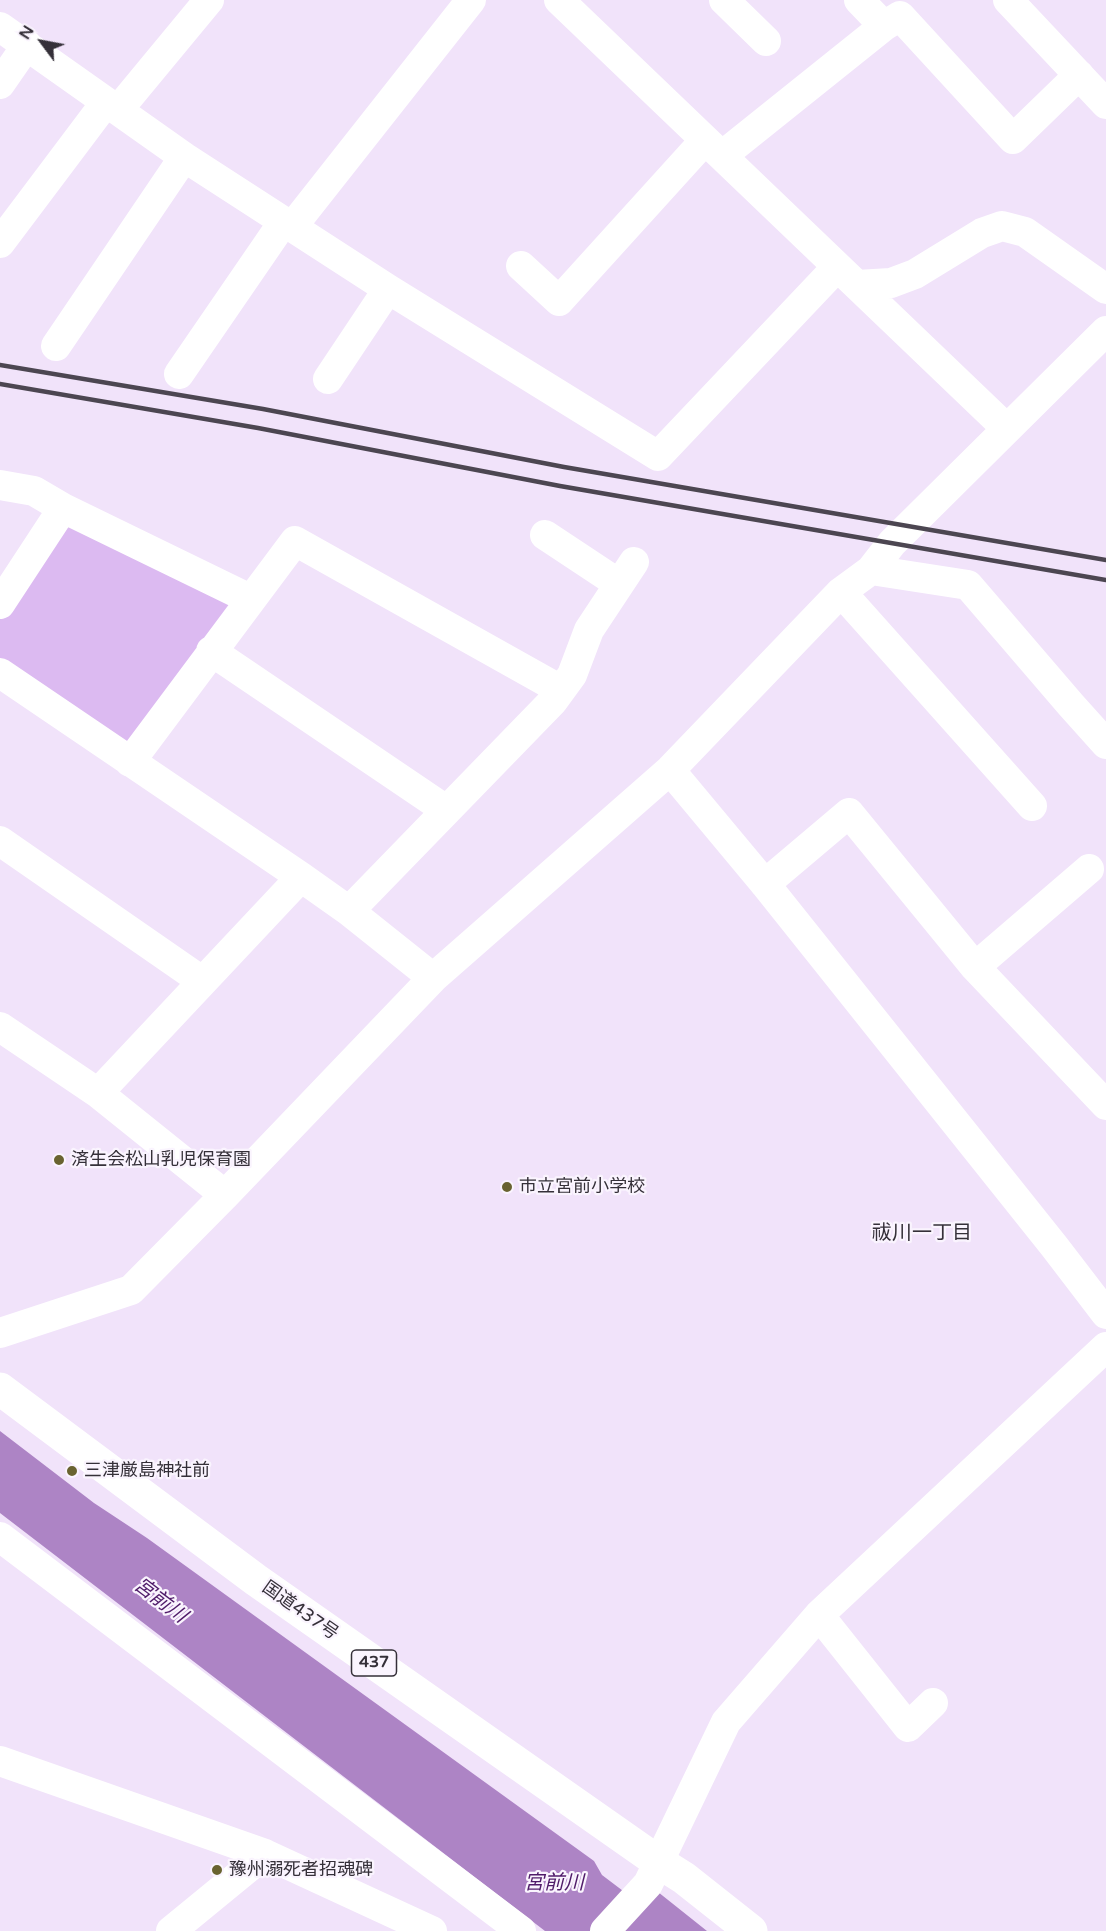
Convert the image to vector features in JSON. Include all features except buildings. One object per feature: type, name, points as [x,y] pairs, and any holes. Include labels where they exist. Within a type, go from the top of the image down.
[{"type":"highway","name":"国道437号","points":[[0,1389],[653,1873],[684,1878],[751,1931]]},
{"type":"street","points":[[0,243],[112,106],[208,0]]},
{"type":"street","points":[[179,374],[288,224],[471,0]]},
{"type":"street","points":[[559,0],[1006,428]]},
{"type":"street","points":[[724,0],[766,41]]},
{"type":"street","points":[[1008,0],[1106,104]]},
{"type":"street","points":[[521,266],[559,301],[714,148],[874,9],[900,16],[1013,139],[1079,75]]},
{"type":"street","points":[[0,27],[184,157],[388,289],[658,456],[847,276]]},
{"type":"street","points":[[0,84],[27,45]]},
{"type":"street","points":[[56,346],[184,157]]},
{"type":"street","points":[[847,276],[891,283],[915,274],[982,232],[1002,226],[1025,232],[1106,289]]},
{"type":"street","points":[[328,379],[388,289]]},
{"type":"street","points":[[0,1333],[131,1290],[225,1196],[433,978],[670,770],[841,592],[871,570],[892,543],[1106,331]]},
{"type":"street","points":[[0,485],[34,491],[63,508],[250,599]]},
{"type":"street","points":[[0,604],[63,508]]},
{"type":"street","points":[[349,911],[553,701],[572,675],[589,630],[626,573],[545,535]]},
{"type":"street","points":[[130,762],[295,541],[561,690]]},
{"type":"street","points":[[871,570],[968,585],[1106,744]]},
{"type":"street","points":[[841,592],[1032,806]]},
{"type":"street","points":[[211,651],[446,810]]},
{"type":"street","points":[[0,673],[301,877],[349,911],[433,978]]},
{"type":"street","points":[[670,770],[765,884],[1106,1314]]},
{"type":"street","points":[[765,884],[849,813],[975,967],[1106,1105]]},
{"type":"street","points":[[0,841],[202,981]]},
{"type":"street","points":[[975,967],[1089,869]]},
{"type":"street","points":[[98,1093],[301,877]]},
{"type":"street","points":[[0,1027],[98,1093],[225,1196]]},
{"type":"street","points":[[605,1931],[653,1873],[726,1722],[819,1615],[1106,1347]]},
{"type":"street","points":[[0,1537],[521,1931]]},
{"type":"street","points":[[819,1615],[909,1727],[933,1703]]},
{"type":"street","points":[[0,1761],[265,1854],[432,1931]]},
{"type":"street","points":[[171,1931],[265,1854]]},
{"type":"shaded area","points":[[64,519],[236,602],[126,750],[0,662],[0,615]]},
{"type":"water","name":"宮前川","points":[[0,1431],[94,1503],[147,1538],[594,1861],[602,1875],[635,1900],[658,1892],[707,1931],[545,1931],[0,1513]]},
{"type":"railway","points":[[0,365],[263,409],[564,467],[1106,560]]},
{"type":"railway","points":[[0,384],[258,428],[560,486],[1106,580]]},
{"type":"place","name":"済生会松山乳児保育園","points":[[59,1160]]},
{"type":"place","name":"市立宮前小学校","points":[[507,1187]]},
{"type":"place","name":"三津厳島神社前","points":[[72,1471]]},
{"type":"place","name":"豫州溺死者招魂碑","points":[[217,1870]]},
{"type":"district","name":"祓川一丁目","points":[[922,1234]]}]
